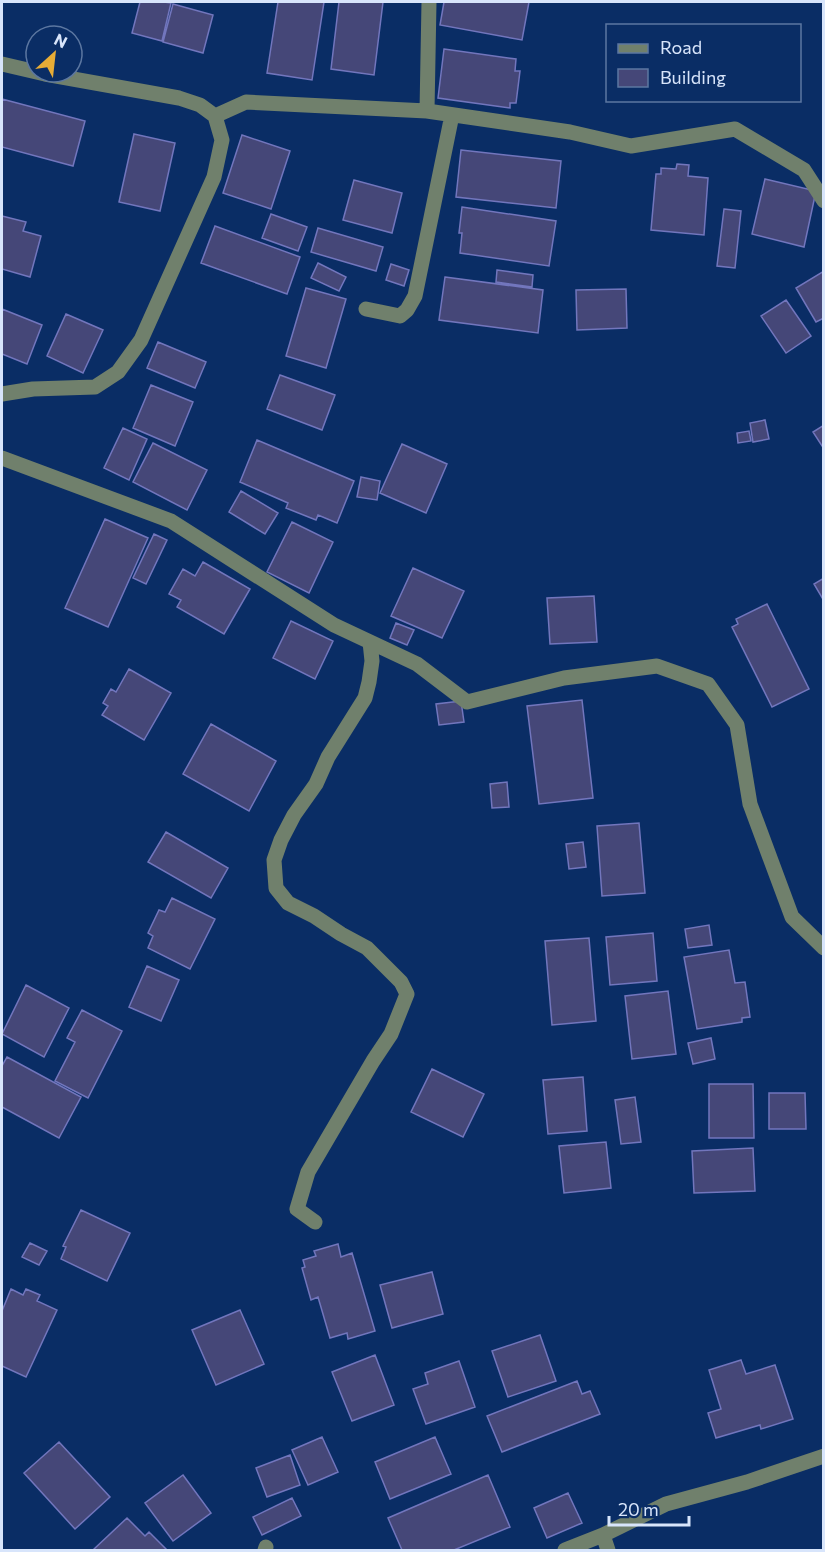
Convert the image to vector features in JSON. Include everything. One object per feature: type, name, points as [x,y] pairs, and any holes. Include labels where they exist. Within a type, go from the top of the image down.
[{"type":"street","points":[[427,111],[429,2]]},
{"type":"street","points":[[2,64],[179,98],[200,105],[215,116],[222,140],[214,177],[141,340],[118,372],[95,387],[33,389],[2,394]]},
{"type":"street","points":[[215,116],[246,102],[427,111],[570,132],[631,146],[735,129],[804,170],[824,201]]},
{"type":"street","points":[[366,309],[400,316],[407,310],[415,296],[452,115]]},
{"type":"street","points":[[2,458],[171,521],[333,625],[417,664],[467,702],[564,678],[657,666],[708,684],[737,725],[750,804],[792,917],[824,948]]},
{"type":"street","points":[[315,1221],[297,1209],[308,1172],[391,1034],[407,994],[401,982],[367,948],[288,903],[276,888],[274,860],[294,814],[316,784],[327,757],[365,698],[372,661],[370,642]]},
{"type":"street","points":[[565,1551],[666,1504],[747,1482],[824,1456]]},
{"type":"street","points":[[603,1535],[608,1551]]},
{"type":"building","points":[[140,2],[171,3],[162,41],[132,33]]},
{"type":"building","points":[[278,2],[324,2],[312,80],[267,73]]},
{"type":"building","points":[[339,2],[383,2],[374,75],[331,69]]},
{"type":"building","points":[[444,2],[529,2],[522,40],[440,25]]},
{"type":"building","points":[[173,4],[213,15],[203,53],[163,42]]},
{"type":"building","points":[[444,49],[516,59],[515,71],[520,71],[516,103],[510,103],[510,108],[438,98]]},
{"type":"building","points":[[2,99],[85,121],[73,166],[2,147]]},
{"type":"building","points":[[134,134],[175,143],[160,211],[119,202]]},
{"type":"building","points":[[242,135],[290,151],[271,209],[223,193]]},
{"type":"building","points":[[461,150],[561,161],[556,208],[456,197]]},
{"type":"building","points":[[677,164],[689,165],[688,176],[708,178],[704,235],[651,230],[656,174],[661,174],[661,168],[676,169]]},
{"type":"building","points":[[765,179],[816,191],[804,247],[752,234]]},
{"type":"building","points":[[354,180],[402,193],[392,233],[343,220]]},
{"type":"building","points":[[462,207],[556,221],[549,266],[460,253],[462,233],[459,233]]},
{"type":"building","points":[[724,209],[741,211],[735,268],[717,266]]},
{"type":"building","points":[[271,214],[307,227],[298,251],[262,238]]},
{"type":"building","points":[[2,216],[26,222],[23,231],[41,236],[30,277],[2,269]]},
{"type":"building","points":[[215,226],[300,257],[287,294],[201,263]]},
{"type":"building","points":[[318,228],[383,247],[376,271],[311,252]]},
{"type":"building","points":[[318,263],[346,277],[339,291],[311,278]]},
{"type":"building","points":[[391,264],[409,270],[404,286],[386,280]]},
{"type":"building","points":[[497,270],[533,275],[532,287],[496,282]]},
{"type":"building","points":[[824,271],[824,318],[816,322],[796,288]]},
{"type":"building","points":[[445,277],[543,290],[538,333],[439,320]]},
{"type":"building","points":[[306,288],[346,299],[326,368],[286,356]]},
{"type":"building","points":[[626,289],[627,328],[577,330],[576,290]]},
{"type":"building","points":[[786,300],[811,336],[786,353],[761,316]]},
{"type":"building","points":[[2,309],[42,325],[27,364],[2,354]]},
{"type":"building","points":[[66,314],[103,330],[83,373],[47,356]]},
{"type":"building","points":[[158,342],[206,362],[195,388],[147,368]]},
{"type":"building","points":[[280,375],[335,395],[322,430],[267,409]]},
{"type":"building","points":[[151,385],[193,402],[175,446],[133,428]]},
{"type":"building","points":[[765,420],[769,439],[753,442],[750,423]]},
{"type":"building","points":[[824,425],[824,449],[813,432]]},
{"type":"building","points":[[123,428],[147,439],[129,480],[104,468]]},
{"type":"building","points":[[749,431],[751,441],[738,443],[737,433]]},
{"type":"building","points":[[257,440],[354,481],[337,523],[318,515],[316,520],[286,508],[288,503],[240,482]]},
{"type":"building","points":[[153,443],[207,470],[187,510],[133,482]]},
{"type":"building","points":[[402,444],[447,464],[426,513],[380,493]]},
{"type":"building","points":[[361,477],[380,481],[377,500],[357,497]]},
{"type":"building","points":[[241,491],[278,513],[265,534],[229,512]]},
{"type":"building","points":[[105,519],[148,538],[108,627],[65,608]]},
{"type":"building","points":[[292,522],[333,542],[309,593],[267,572]]},
{"type":"building","points":[[154,534],[167,540],[146,584],[133,578]]},
{"type":"building","points":[[203,562],[250,589],[224,634],[177,607],[181,600],[169,594],[183,569],[195,576]]},
{"type":"building","points":[[413,568],[464,591],[442,638],[391,616]]},
{"type":"building","points":[[824,578],[824,601],[814,584]]},
{"type":"building","points":[[594,596],[597,642],[550,644],[547,598]]},
{"type":"building","points":[[767,604],[809,689],[772,707],[732,627],[738,624],[736,619]]},
{"type":"building","points":[[291,621],[333,641],[315,679],[273,658]]},
{"type":"building","points":[[396,623],[414,630],[407,645],[390,638]]},
{"type":"building","points":[[129,669],[171,693],[144,740],[102,715],[108,706],[103,703],[111,689],[116,692]]},
{"type":"building","points":[[582,700],[593,798],[539,804],[527,706]]},
{"type":"building","points":[[461,701],[464,722],[439,725],[436,704]]},
{"type":"building","points":[[211,724],[276,761],[249,811],[183,774]]},
{"type":"building","points":[[507,782],[509,807],[492,808],[490,784]]},
{"type":"building","points":[[639,823],[645,893],[602,896],[597,826]]},
{"type":"building","points":[[166,832],[228,868],[211,898],[148,862]]},
{"type":"building","points":[[583,842],[586,867],[569,869],[566,844]]},
{"type":"building","points":[[172,898],[215,919],[190,969],[148,948],[153,936],[148,933],[159,910],[165,912]]},
{"type":"building","points":[[709,925],[712,945],[688,948],[685,929]]},
{"type":"building","points":[[653,933],[657,981],[610,985],[606,937]]},
{"type":"building","points":[[589,938],[596,1021],[552,1025],[545,941]]},
{"type":"building","points":[[729,950],[735,983],[745,982],[750,1017],[742,1018],[742,1022],[697,1029],[684,957]]},
{"type":"building","points":[[147,966],[179,980],[161,1021],[129,1007]]},
{"type":"building","points":[[26,985],[69,1008],[44,1057],[2,1034]]},
{"type":"building","points":[[668,991],[676,1054],[632,1059],[625,996]]},
{"type":"building","points":[[82,1010],[122,1031],[88,1098],[55,1081],[75,1042],[67,1038]]},
{"type":"building","points":[[711,1038],[715,1059],[693,1064],[688,1043]]},
{"type":"building","points":[[7,1057],[81,1097],[59,1138],[2,1107],[2,1066]]},
{"type":"building","points":[[432,1069],[484,1094],[463,1137],[411,1112]]},
{"type":"building","points":[[583,1077],[587,1131],[548,1134],[543,1080]]},
{"type":"building","points":[[709,1084],[753,1084],[754,1138],[709,1138]]},
{"type":"building","points":[[769,1093],[805,1093],[806,1129],[769,1129]]},
{"type":"building","points":[[635,1097],[641,1142],[621,1144],[615,1100]]},
{"type":"building","points":[[606,1142],[611,1188],[564,1193],[559,1146]]},
{"type":"building","points":[[753,1148],[755,1191],[694,1193],[692,1151]]},
{"type":"building","points":[[81,1210],[130,1233],[107,1281],[61,1259],[66,1247],[63,1246]]},
{"type":"building","points":[[30,1243],[47,1251],[39,1265],[22,1257]]},
{"type":"building","points":[[338,1244],[341,1257],[352,1253],[375,1331],[348,1339],[347,1333],[330,1338],[318,1297],[311,1300],[302,1268],[305,1267],[303,1260],[316,1256],[314,1251]]},
{"type":"building","points":[[432,1272],[443,1314],[392,1328],[380,1285]]},
{"type":"building","points":[[11,1289],[23,1295],[26,1289],[40,1295],[37,1301],[57,1310],[26,1377],[2,1366],[2,1311]]},
{"type":"building","points":[[240,1310],[264,1364],[216,1385],[192,1330]]},
{"type":"building","points":[[540,1335],[556,1381],[508,1397],[492,1351]]},
{"type":"building","points":[[375,1355],[394,1405],[352,1421],[332,1372]]},
{"type":"building","points":[[741,1360],[746,1374],[775,1365],[793,1419],[761,1429],[760,1425],[716,1438],[708,1413],[721,1409],[709,1370]]},
{"type":"building","points":[[459,1361],[475,1407],[426,1424],[413,1389],[428,1384],[425,1373]]},
{"type":"building","points":[[577,1381],[582,1394],[590,1391],[600,1414],[502,1452],[487,1416]]},
{"type":"building","points":[[322,1437],[338,1472],[308,1485],[292,1450]]},
{"type":"building","points":[[435,1437],[451,1474],[390,1499],[375,1462]]},
{"type":"building","points":[[59,1442],[110,1497],[75,1529],[24,1473]]},
{"type":"building","points":[[290,1455],[300,1485],[267,1497],[256,1468]]},
{"type":"building","points":[[183,1475],[211,1513],[173,1541],[145,1503]]},
{"type":"building","points":[[488,1475],[510,1527],[454,1550],[402,1550],[388,1518]]},
{"type":"building","points":[[568,1493],[582,1523],[547,1538],[534,1508]]},
{"type":"building","points":[[292,1498],[301,1516],[262,1535],[253,1517]]},
{"type":"building","points":[[127,1518],[145,1536],[149,1532],[167,1550],[93,1550]]}]
